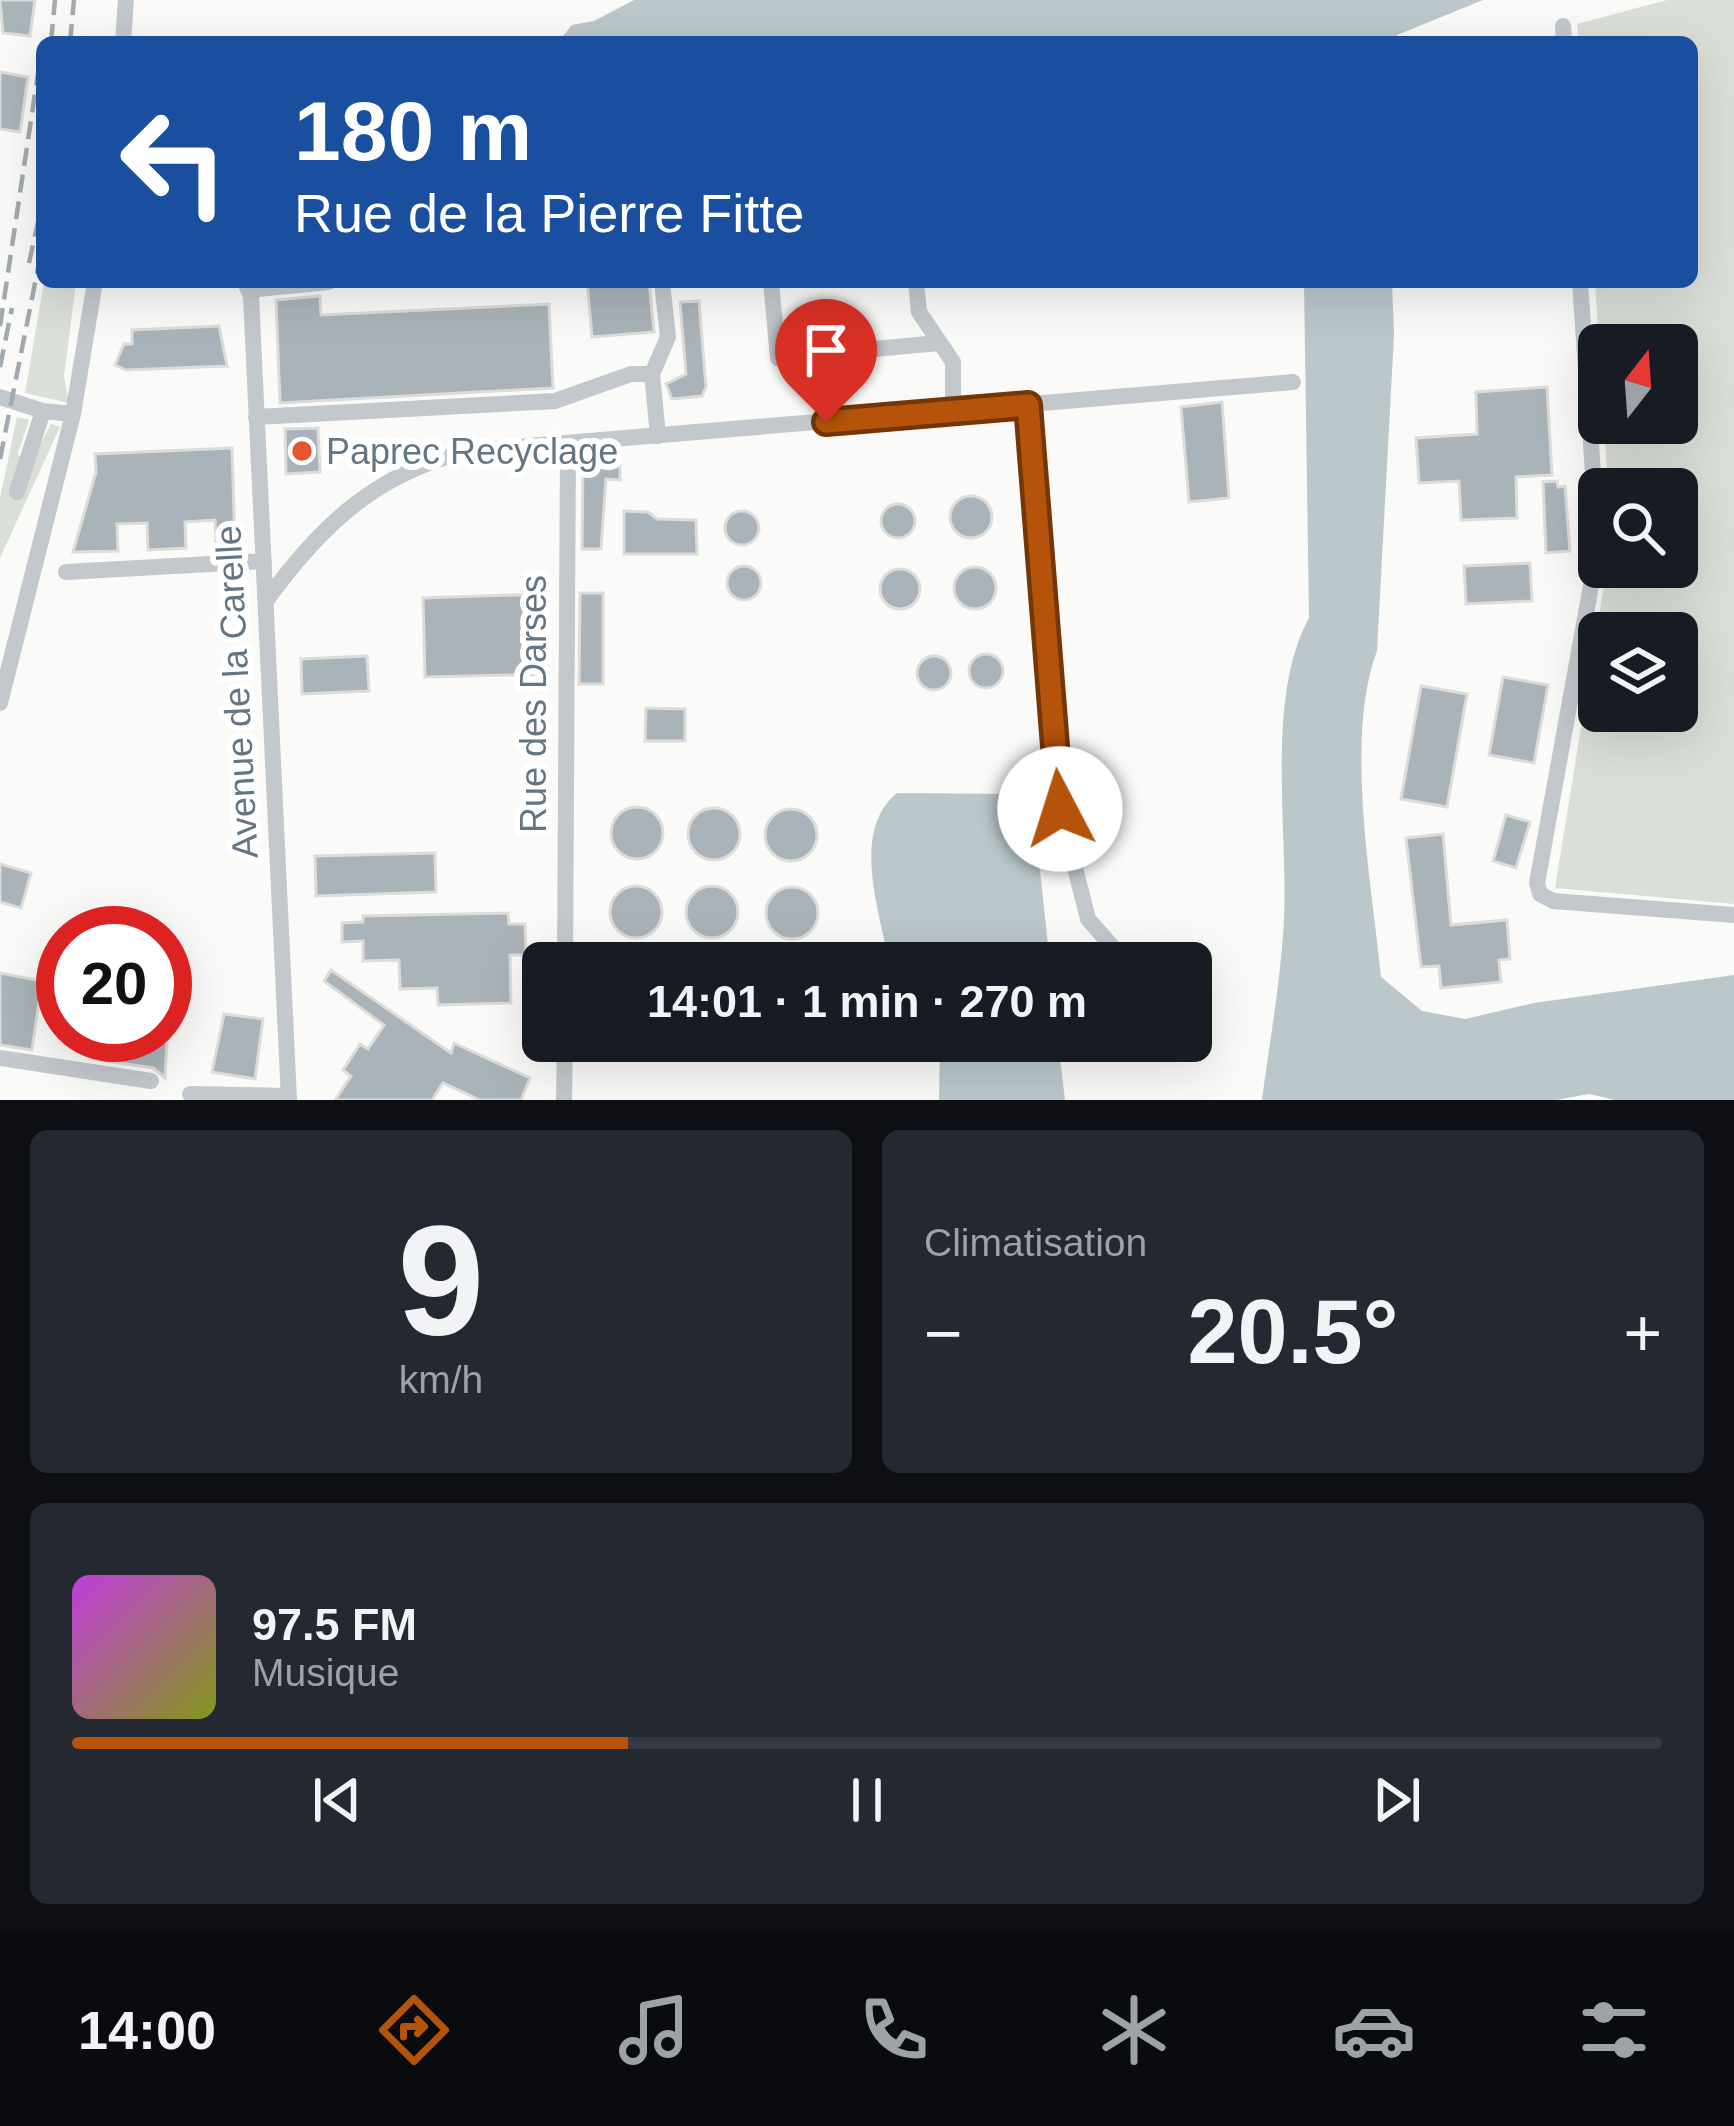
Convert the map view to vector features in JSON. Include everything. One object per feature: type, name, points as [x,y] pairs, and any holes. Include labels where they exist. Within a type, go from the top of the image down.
[{"type":"street","points":[[123,36],[126,0]]},
{"type":"street","points":[[0,703],[74,414],[94,288]]},
{"type":"street","name":"Avenue de la Carelle","points":[[247,288],[288,1098]]},
{"type":"street","points":[[658,436],[652,374],[668,337],[663,288]]},
{"type":"street","points":[[772,288],[778,358],[939,343]]},
{"type":"street","points":[[917,288],[919,312],[955,367],[952,410]]},
{"type":"street","points":[[1580,288],[1598,547],[1531,888],[1553,901],[1734,915]]},
{"type":"street","points":[[256,417],[556,401],[631,374],[652,374]]},
{"type":"street","points":[[266,601],[298,555],[346,507],[399,474],[470,451],[1293,382]]},
{"type":"street","points":[[0,397],[43,411],[74,414]]},
{"type":"street","points":[[1028,405],[1060,809],[1088,919],[1109,942]]},
{"type":"street","points":[[17,492],[43,411]]},
{"type":"street","name":"Rue des Darses","points":[[565,942],[568,445]]},
{"type":"street","points":[[66,572],[264,561]]},
{"type":"street","points":[[0,1058],[152,1081]]},
{"type":"street","points":[[565,1062],[565,1100]]},
{"type":"street","points":[[190,1094],[288,1098]]},
{"type":"shaded area","points":[[634,0],[1483,0],[1397,36],[563,36],[572,25],[594,21]]},
{"type":"shaded area","points":[[1667,0],[1734,0],[1734,904],[1555,888],[1580,732],[1698,732],[1698,612],[1600,612],[1604,588],[1698,588],[1698,468],[1607,468],[1605,444],[1698,444],[1698,324],[1598,324],[1595,288],[1698,288],[1698,36],[1578,36],[1577,24]]},
{"type":"shaded area","points":[[43,288],[75,288],[64,376],[69,403],[25,393]]},
{"type":"shaded area","points":[[1304,288],[1392,288],[1394,335],[1377,651],[1367,686],[1361,768],[1381,977],[1422,1011],[1465,1019],[1534,1003],[1734,975],[1734,1100],[1615,1100],[1589,1094],[1556,1100],[1262,1100],[1283,936],[1283,731],[1295,652],[1309,618]]},
{"type":"shaded area","points":[[17,417],[29,420],[18,453],[26,472],[51,424],[60,427],[0,558],[0,498]]},
{"type":"shaded area","points":[[897,793],[1017,794],[1034,816],[1048,942],[885,942],[871,850],[883,809]]},
{"type":"shaded area","points":[[940,1062],[1060,1062],[1065,1100],[939,1100]]},
{"type":"building","points":[[0,0],[35,0],[30,36],[3,33]]},
{"type":"building","points":[[0,72],[28,77],[20,132],[0,129]]},
{"type":"building","points":[[588,288],[650,288],[654,332],[592,337]]},
{"type":"building","points":[[320,296],[321,315],[549,304],[553,388],[280,403],[276,300]]},
{"type":"building","points":[[699,301],[706,387],[702,396],[672,399],[666,384],[686,374],[680,302]]},
{"type":"building","points":[[219,326],[227,366],[126,370],[115,365],[124,344],[132,344],[132,330]]},
{"type":"building","points":[[1547,387],[1552,475],[1516,477],[1517,518],[1461,520],[1459,481],[1419,483],[1416,438],[1477,434],[1476,392]]},
{"type":"building","points":[[1222,402],[1229,498],[1189,502],[1181,407]]},
{"type":"building","name":"Paprec Recyclage","points":[[318,428],[320,472],[286,474],[285,429]]},
{"type":"building","points":[[232,448],[235,546],[216,547],[215,520],[185,522],[186,548],[148,550],[147,523],[117,524],[118,551],[73,552],[96,472],[95,454]]},
{"type":"building","points":[[583,466],[620,466],[620,480],[606,479],[601,549],[582,549]]},
{"type":"building","points":[[1557,481],[1558,487],[1565,486],[1570,551],[1546,553],[1543,482]]},
{"type":"building","points":[[971,496],[986,502],[992,517],[986,532],[971,538],[956,532],[950,517],[956,502]]},
{"type":"building","points":[[898,504],[910,509],[915,521],[910,533],[898,538],[886,533],[881,521],[886,509]]},
{"type":"building","points":[[624,511],[648,512],[657,519],[696,520],[697,554],[624,554]]},
{"type":"building","points":[[742,511],[754,516],[759,528],[754,540],[742,545],[730,540],[725,528],[730,516]]},
{"type":"building","points":[[1530,563],[1532,601],[1466,604],[1464,566]]},
{"type":"building","points":[[744,566],[756,571],[761,583],[756,595],[744,600],[732,595],[727,583],[732,571]]},
{"type":"building","points":[[975,567],[990,573],[996,588],[990,603],[975,609],[960,603],[954,588],[960,573]]},
{"type":"building","points":[[900,569],[914,575],[920,589],[914,603],[900,609],[886,603],[880,589],[886,575]]},
{"type":"building","points":[[580,593],[603,593],[603,684],[579,684]]},
{"type":"building","points":[[542,594],[548,674],[425,677],[423,598]]},
{"type":"building","points":[[986,654],[998,659],[1003,671],[998,683],[986,688],[974,683],[969,671],[974,659]]},
{"type":"building","points":[[367,656],[369,691],[302,694],[301,659]]},
{"type":"building","points":[[934,656],[946,661],[951,673],[946,685],[934,690],[922,685],[917,673],[922,661]]},
{"type":"building","points":[[1503,677],[1548,685],[1534,763],[1489,755]]},
{"type":"building","points":[[1421,686],[1467,694],[1447,807],[1401,799]]},
{"type":"building","points":[[646,708],[685,709],[685,741],[645,741]]},
{"type":"building","points":[[637,807],[655,815],[663,833],[655,851],[637,859],[619,851],[611,833],[619,815]]},
{"type":"building","points":[[714,808],[732,816],[740,834],[732,852],[714,860],[696,852],[688,834],[696,816]]},
{"type":"building","points":[[791,809],[809,817],[817,835],[809,853],[791,861],[773,853],[765,835],[773,817]]},
{"type":"building","points":[[1506,815],[1530,822],[1516,868],[1493,861]]},
{"type":"building","points":[[1443,834],[1451,925],[1507,920],[1510,959],[1499,960],[1501,982],[1441,988],[1439,966],[1421,967],[1406,838]]},
{"type":"building","points":[[435,853],[436,892],[316,896],[315,856]]},
{"type":"building","points":[[0,864],[31,873],[21,908],[0,902]]},
{"type":"building","points":[[636,886],[654,894],[662,912],[654,930],[636,938],[618,930],[610,912],[618,894]]},
{"type":"building","points":[[712,886],[730,894],[738,912],[730,930],[712,938],[694,930],[686,912],[694,894]]},
{"type":"building","points":[[792,887],[810,895],[818,913],[810,931],[792,939],[774,931],[766,913],[774,895]]},
{"type":"building","points":[[508,913],[509,924],[525,924],[522,955],[510,955],[511,1003],[438,1005],[437,988],[400,989],[399,960],[363,961],[363,941],[342,942],[342,923],[363,922],[363,916]]},
{"type":"building","points":[[331,970],[451,1053],[454,1043],[530,1078],[521,1100],[480,1100],[443,1083],[432,1100],[335,1100],[351,1076],[343,1070],[360,1044],[368,1049],[384,1025],[324,981]]},
{"type":"building","points":[[0,973],[36,980],[32,1050],[0,1045]]},
{"type":"building","points":[[224,1014],[263,1019],[255,1079],[212,1072]]},
{"type":"building","points":[[113,1062],[166,1062],[165,1078],[153,1068]]},
{"type":"railway","points":[[52,36],[55,0]]},
{"type":"railway","points":[[71,36],[74,0]]},
{"type":"railway","points":[[0,326],[36,87]]},
{"type":"railway","points":[[29,263],[36,231]]},
{"type":"railway","points":[[0,459],[36,278]]},
{"type":"railway","points":[[0,367],[12,308]]},
{"type":"place","name":"Paprec Recyclage","points":[[302,451]]},
{"type":"route","points":[[826,422],[1028,405],[1060,809]]}]
